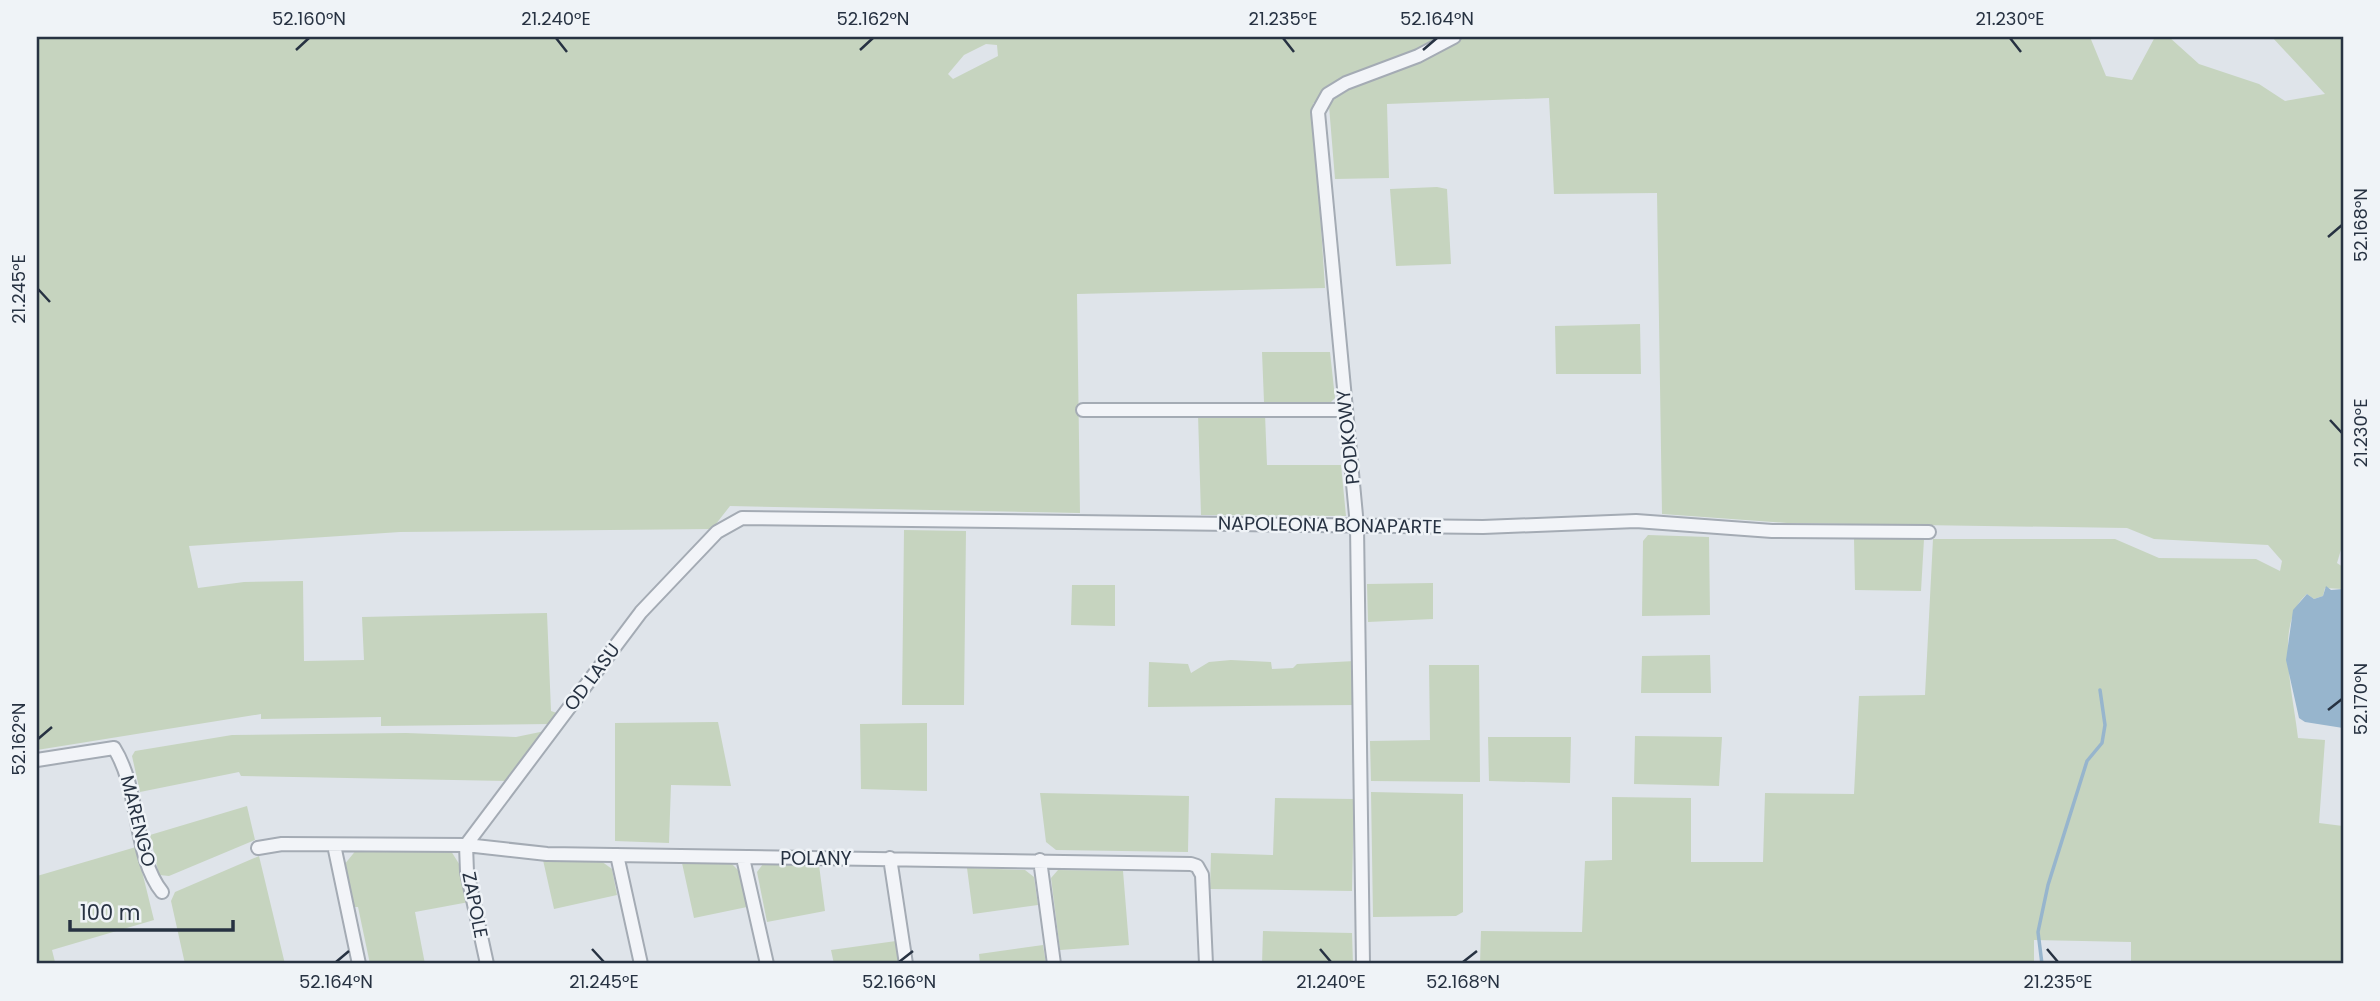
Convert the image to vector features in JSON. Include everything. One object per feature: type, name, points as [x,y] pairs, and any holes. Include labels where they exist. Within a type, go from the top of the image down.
[{"type":"street","name":"PODKOWY","points":[[1363,964],[1357,526],[1318,112],[1328,94],[1346,83],[1418,56],[1454,37]]},
{"type":"street","points":[[1083,410],[1345,410]]},
{"type":"street","name":"NAPOLEONA BONAPARTE","points":[[731,522],[749,517],[1483,527],[1636,522],[1772,531],[1928,532]]},
{"type":"street","name":"OD LASU","points":[[466,845],[641,612],[717,532],[731,522]]},
{"type":"street","name":"MARENGO","points":[[37,761],[114,748],[128,778],[149,872],[162,892]]},
{"type":"street","points":[[334,845],[359,964]]},
{"type":"street","name":"POLANY","points":[[258,848],[466,845],[547,854],[1040,860],[1197,866],[1202,874],[1206,964]]},
{"type":"street","name":"ZAPOLE","points":[[466,845],[467,872],[487,964]]},
{"type":"street","points":[[617,855],[641,964]]},
{"type":"street","points":[[743,858],[767,964]]},
{"type":"street","points":[[890,858],[906,964]]},
{"type":"street","points":[[1040,860],[1054,964]]},
{"type":"green space","points":[[37,37],[2090,37],[2106,76],[2132,80],[2155,37],[2169,37],[2199,64],[2259,84],[2285,101],[2325,94],[2272,37],[2343,37],[2343,543],[2337,563],[2343,567],[2343,589],[2325,588],[2323,596],[2314,599],[2307,594],[2297,607],[2288,641],[2288,662],[2298,738],[2325,740],[2319,823],[2343,826],[2343,964],[2131,964],[2131,942],[2034,940],[2034,964],[1480,964],[1481,931],[1582,932],[1585,861],[1612,860],[1612,797],[1691,798],[1691,862],[1763,862],[1765,793],[1854,794],[1859,696],[1925,695],[1933,539],[2115,539],[2159,558],[2256,559],[2280,571],[2282,561],[2268,545],[2154,539],[2127,528],[1787,523],[1662,514],[1657,193],[1554,194],[1549,98],[1387,104],[1389,178],[1335,179],[1329,106],[1313,103],[1325,288],[1077,294],[1080,513],[730,506],[712,529],[400,532],[189,546],[198,588],[244,582],[303,581],[304,661],[364,660],[362,617],[547,613],[551,711],[557,713],[550,724],[381,726],[381,717],[261,719],[261,714],[37,750]],"holes":[[[986,44],[997,45],[998,56],[953,79],[948,74],[964,55]]]},
{"type":"green space","points":[[1390,189],[1447,189],[1451,264],[1396,266]]},
{"type":"green space","points":[[1640,324],[1641,374],[1556,374],[1555,326]]},
{"type":"green space","points":[[1262,352],[1330,352],[1335,398],[1331,402],[1264,402]]},
{"type":"green space","points":[[1198,414],[1265,414],[1267,465],[1341,465],[1346,516],[1201,515]]},
{"type":"green space","points":[[904,530],[966,531],[964,705],[902,705]]},
{"type":"green space","points":[[1648,535],[1709,537],[1710,615],[1642,616],[1643,541]]},
{"type":"green space","points":[[1854,539],[1924,539],[1921,591],[1855,590]]},
{"type":"green space","points":[[1433,583],[1433,619],[1368,622],[1367,584]]},
{"type":"green space","points":[[1072,585],[1115,585],[1115,626],[1071,625]]},
{"type":"green space","points":[[1710,655],[1711,693],[1641,693],[1642,656]]},
{"type":"green space","points":[[1355,661],[1354,705],[1148,707],[1149,662],[1188,664],[1191,673],[1209,662],[1271,662],[1272,669],[1293,668],[1297,664]]},
{"type":"green space","points":[[1429,665],[1479,665],[1480,782],[1371,781],[1370,741],[1430,740]]},
{"type":"green space","points":[[718,722],[731,786],[671,785],[669,843],[615,841],[615,723]]},
{"type":"green space","points":[[927,723],[927,791],[861,789],[860,724]]},
{"type":"green space","points":[[545,731],[507,781],[241,776],[239,772],[140,792],[132,756],[135,751],[232,735],[406,733],[516,737]]},
{"type":"green space","points":[[1635,736],[1722,737],[1719,786],[1634,784]]},
{"type":"green space","points":[[1488,737],[1571,737],[1570,783],[1489,781]]},
{"type":"green space","points":[[1371,792],[1463,794],[1463,912],[1456,916],[1373,917]]},
{"type":"green space","points":[[1040,793],[1189,796],[1188,852],[1056,850],[1046,842]]},
{"type":"green space","points":[[1275,798],[1354,799],[1352,891],[1210,889],[1211,853],[1273,855]]},
{"type":"green space","points":[[247,806],[255,840],[169,876],[159,875],[150,835]]},
{"type":"green space","points":[[136,847],[154,920],[52,950],[55,962],[37,964],[37,876]]},
{"type":"green space","points":[[357,849],[451,851],[461,867],[469,902],[415,912],[425,964],[370,964],[358,907],[354,907],[344,865]]},
{"type":"green space","points":[[259,856],[285,964],[185,964],[171,901],[175,892]]},
{"type":"green space","points":[[543,860],[601,861],[612,869],[617,895],[554,909]]},
{"type":"green space","points":[[682,863],[731,863],[740,872],[747,907],[694,918]]},
{"type":"green space","points":[[763,864],[819,865],[825,911],[767,922],[757,872]]},
{"type":"green space","points":[[967,868],[1025,870],[1034,877],[1038,905],[973,914]]},
{"type":"green space","points":[[1058,870],[1123,871],[1129,945],[1060,950],[1051,878]]},
{"type":"green space","points":[[1263,931],[1352,933],[1353,964],[1262,964]]},
{"type":"green space","points":[[896,941],[899,964],[834,964],[831,950]]},
{"type":"green space","points":[[1043,945],[1046,964],[980,964],[979,954]]},
{"type":"water","points":[[2326,586],[2331,590],[2343,589],[2343,728],[2305,722],[2299,718],[2286,660],[2293,610],[2307,594],[2314,599],[2323,596]]},
{"type":"waterway","points":[[2042,964],[2038,932],[2048,885],[2087,761],[2102,743],[2105,725],[2100,690]]}]
